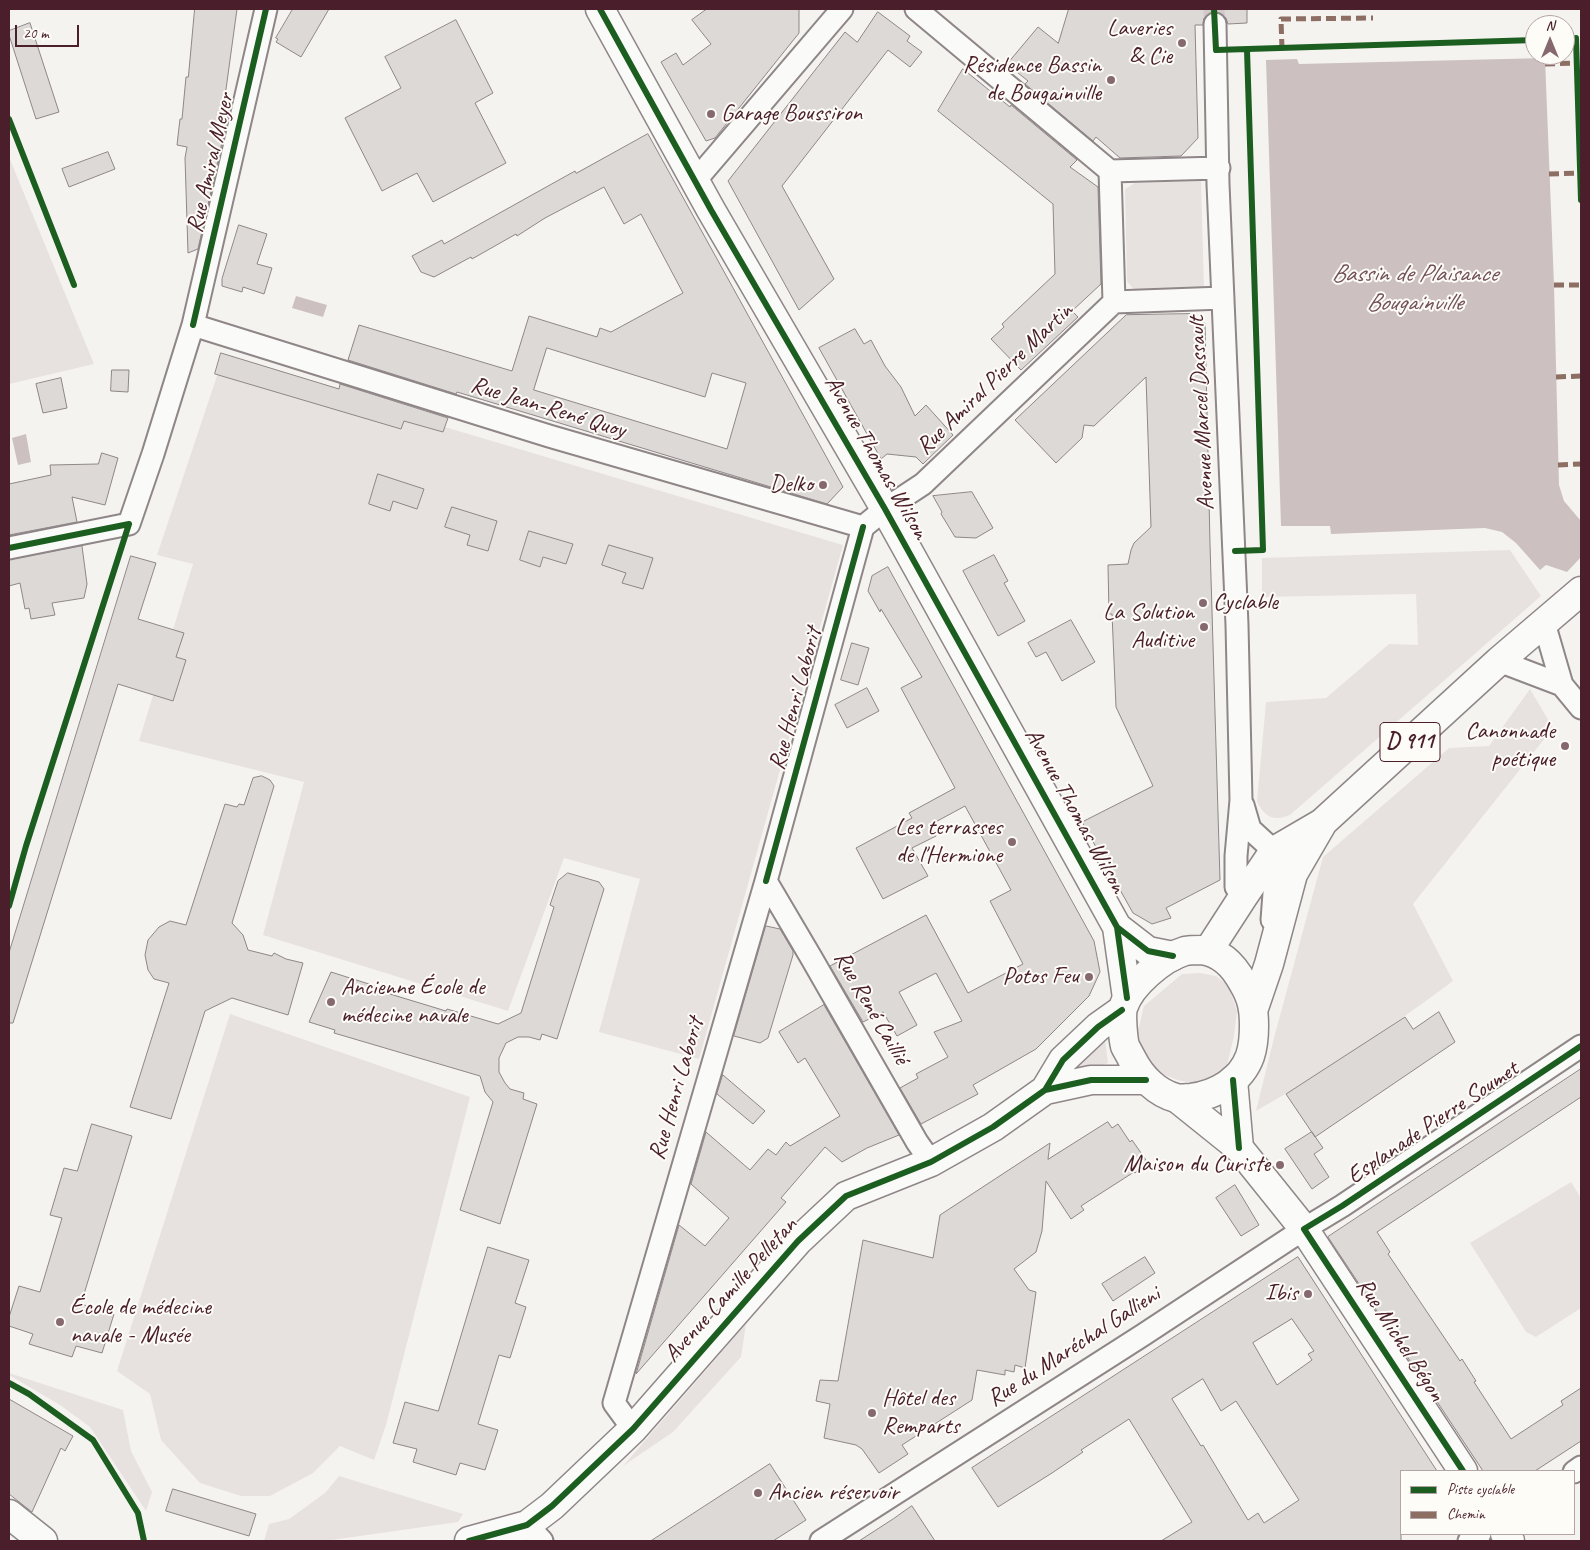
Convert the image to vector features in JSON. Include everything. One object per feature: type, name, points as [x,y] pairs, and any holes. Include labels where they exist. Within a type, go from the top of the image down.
[{"type":"main road","name":"Avenue Thomas Wilson","points":[[600,9],[696,182],[885,509],[1118,927],[1148,951],[1173,956]]},
{"type":"main road","name":"D 911","points":[[1208,951],[1274,852],[1322,823],[1499,661],[1581,591]]},
{"type":"main road","name":"D 911","points":[[1254,1008],[1269,964],[1293,874],[1322,823]]},
{"type":"main road","name":"Avenue Thomas Wilson","points":[[1118,927],[1125,1004]]},
{"type":"main road","points":[[1186,951],[1208,951],[1226,960],[1234,967],[1246,987],[1254,1008],[1254,1034],[1250,1056],[1242,1071],[1219,1091],[1202,1096],[1178,1099],[1165,1094],[1146,1080],[1134,1064],[1125,1046],[1125,1004],[1139,982],[1154,968],[1173,956],[1186,951]]},
{"type":"main road","name":"Avenue Camille Pelletan","points":[[1045,1090],[1063,1060],[1125,1004]]},
{"type":"main road","name":"Avenue Camille Pelletan","points":[[469,1541],[534,1533],[552,1506],[633,1429],[798,1241],[846,1196],[931,1162],[993,1127],[1045,1090],[1091,1080],[1146,1080]]},
{"type":"main road","points":[[1233,1080],[1239,1148]]},
{"type":"main road","name":"Rue Michel Bégon","points":[[1178,1099],[1239,1148],[1304,1229],[1463,1470]]},
{"type":"main road","points":[[9,1514],[43,1541]]},
{"type":"street","name":"Rue Amiral Meyer","points":[[9,548],[129,524],[193,325],[266,9]]},
{"type":"street","points":[[696,182],[842,9]]},
{"type":"street","points":[[916,9],[1110,171],[1219,168]]},
{"type":"street","name":"Avenue Marcel Dassault","points":[[1215,24],[1223,298],[1235,561],[1241,800],[1236,856],[1236,887],[1243,897]]},
{"type":"street","points":[[1110,171],[1114,302],[1223,298]]},
{"type":"street","name":"Rue Amiral Pierre Martin","points":[[885,509],[923,484],[1114,302]]},
{"type":"street","name":"Rue Jean-René Quoy","points":[[193,325],[549,436],[863,527]]},
{"type":"street","points":[[863,527],[885,509]]},
{"type":"street","name":"Rue Henri Laborit","points":[[633,1429],[614,1403],[766,881],[863,527]]},
{"type":"street","points":[[1549,618],[1562,685],[1581,708]]},
{"type":"street","points":[[1499,661],[1562,685]]},
{"type":"street","name":"Avenue Marcel Dassault","points":[[1241,800],[1250,829],[1274,852]]},
{"type":"street","name":"D 911","points":[[1269,964],[1276,866],[1274,852]]},
{"type":"street","name":"Rue René Caillié","points":[[766,881],[917,1142],[931,1162]]},
{"type":"street","name":"Esplanade Pierre Soumet","points":[[1304,1229],[1342,1206],[1581,1046]]},
{"type":"street","name":"Rue du Maréchal Gallieni","points":[[821,1541],[1151,1330],[1304,1229]]},
{"type":"shaded area","points":[[9,157],[94,364],[9,384]]},
{"type":"shaded area","points":[[1201,181],[1204,288],[1134,290],[1127,281],[1125,189],[1135,183]]},
{"type":"shaded area","points":[[222,361],[843,545],[699,1059],[599,1032],[640,879],[564,858],[508,1011],[263,935],[304,782],[139,741],[193,564],[157,555]]},
{"type":"shaded area","points":[[1510,550],[1541,596],[1290,815],[1274,818],[1266,814],[1257,801],[1266,702],[1326,698],[1389,644],[1418,645],[1416,594],[1262,597],[1262,558]]},
{"type":"shaded area","points":[[1530,689],[1553,728],[1413,904],[1453,981],[1356,1049],[1256,1111],[1323,857],[1449,748],[1489,746]]},
{"type":"shaded area","points":[[1200,973],[1216,976],[1228,985],[1237,1011],[1234,1036],[1226,1070],[1196,1082],[1181,1081],[1144,1063],[1138,1031],[1144,1006],[1182,974]]},
{"type":"shaded area","points":[[230,1014],[470,1097],[386,1425],[374,1460],[340,1446],[313,1473],[270,1496],[241,1496],[200,1483],[161,1440],[150,1394],[117,1371]]},
{"type":"shaded area","points":[[1105,1039],[1108,1063],[1067,1080],[1063,1075]]},
{"type":"shaded area","points":[[1571,1182],[1581,1198],[1581,1308],[1536,1337],[1526,1332],[1470,1243]]},
{"type":"shaded area","points":[[746,1324],[741,1357],[673,1432],[623,1466]]},
{"type":"shaded area","points":[[9,1373],[123,1410],[131,1451],[152,1492],[146,1511],[90,1427],[60,1405],[9,1375]]},
{"type":"shaded area","points":[[339,1476],[463,1514],[458,1522],[325,1541],[264,1541],[269,1524],[289,1519],[325,1493]]},
{"type":"water","name":"Bassin de Plaisance Bougainville","points":[[1525,58],[1525,65],[1545,65],[1554,285],[1559,485],[1564,501],[1581,521],[1581,557],[1567,572],[1546,565],[1540,570],[1516,543],[1502,532],[1485,528],[1331,534],[1330,526],[1281,526],[1266,60],[1297,59],[1299,64]]},
{"type":"water","points":[[296,296],[327,305],[323,317],[292,308]]},
{"type":"water","points":[[26,434],[31,462],[18,465],[12,438]]},
{"type":"building","points":[[195,9],[237,9],[223,111],[229,111],[198,249],[188,253],[185,158],[187,147],[177,145],[180,119],[182,119],[186,77],[188,77]]},
{"type":"building","points":[[293,9],[329,9],[301,57],[276,42],[278,39],[276,38]]},
{"type":"building","points":[[707,9],[799,9],[799,33],[715,138],[706,141],[661,62],[676,53],[683,65],[711,44],[692,20]]},
{"type":"building","name":"Résidence Bassin de Bougainville","points":[[1069,9],[1247,9],[1247,23],[1228,24],[1226,18],[1221,13],[1214,12],[1204,18],[1203,25],[1195,25],[1198,138],[1181,156],[1120,158],[1096,137],[1093,141],[1025,84],[1028,81],[1007,64],[1038,27],[1058,43]]},
{"type":"building","points":[[878,12],[910,36],[907,41],[922,52],[910,67],[888,50],[782,186],[834,279],[799,310],[728,181],[845,32],[857,42]]},
{"type":"building","points":[[456,20],[493,93],[475,103],[506,163],[433,202],[417,173],[382,191],[345,118],[401,88],[385,57]]},
{"type":"building","points":[[30,23],[59,112],[36,119],[9,35],[9,31]]},
{"type":"building","points":[[963,69],[1010,107],[1011,105],[1077,160],[1070,167],[1098,187],[1101,284],[1072,311],[1078,317],[1021,370],[991,339],[1004,327],[1002,324],[1055,274],[1053,204],[938,111]]},
{"type":"building","points":[[648,134],[843,487],[827,504],[348,360],[359,325],[512,371],[529,316],[597,337],[600,328],[611,332],[683,293],[641,214],[624,224],[604,187],[545,218],[517,236],[516,234],[472,259],[471,257],[434,277],[421,272],[412,256],[442,240],[444,244],[575,171],[576,173]],"holes":[[[547,348],[705,397],[712,373],[746,383],[727,449],[534,390]]]},
{"type":"building","points":[[108,152],[115,169],[69,187],[62,169]]},
{"type":"building","points":[[239,225],[267,234],[257,264],[272,268],[264,294],[243,287],[242,292],[222,286],[222,279]]},
{"type":"building","points":[[1190,314],[1190,323],[1205,323],[1220,880],[1166,908],[1171,918],[1152,924],[1133,913],[1082,822],[1153,786],[1116,707],[1112,614],[1109,614],[1108,565],[1128,564],[1134,543],[1151,527],[1146,377],[1094,426],[1084,425],[1082,438],[1056,463],[1015,420],[1126,315]]},
{"type":"building","points":[[855,329],[864,344],[871,340],[885,366],[901,387],[915,416],[926,405],[953,435],[923,464],[916,457],[887,454],[881,459],[819,348]]},
{"type":"building","points":[[221,353],[339,389],[340,384],[448,418],[443,432],[404,421],[401,429],[215,374]]},
{"type":"building","points":[[112,370],[129,370],[128,392],[111,391]]},
{"type":"building","points":[[61,378],[67,408],[43,413],[36,384]]},
{"type":"building","points":[[102,453],[118,458],[105,505],[72,497],[77,522],[9,535],[9,484],[51,475],[50,465],[98,464]]},
{"type":"building","points":[[378,474],[424,489],[417,509],[393,501],[390,511],[369,504]]},
{"type":"building","points":[[972,492],[993,528],[976,538],[955,537],[933,496]]},
{"type":"building","points":[[452,507],[497,521],[488,551],[467,545],[470,535],[445,527]]},
{"type":"building","points":[[529,531],[573,544],[566,564],[543,557],[540,567],[520,560]]},
{"type":"building","points":[[609,545],[653,558],[643,589],[622,583],[626,573],[602,565]]},
{"type":"building","points":[[82,546],[87,584],[84,598],[52,603],[55,615],[31,619],[29,608],[25,609],[20,583],[9,586],[9,560]]},
{"type":"building","points":[[994,555],[1008,581],[1004,583],[1025,621],[998,636],[963,571]]},
{"type":"building","points":[[131,556],[156,563],[138,619],[184,633],[176,657],[186,660],[173,701],[118,684],[13,1023],[9,1023],[9,953]]},
{"type":"building","points":[[888,567],[1094,941],[1100,972],[1089,996],[1036,1049],[973,1085],[978,1094],[921,1124],[900,1088],[918,1078],[916,1074],[948,1057],[934,1032],[962,1021],[936,973],[899,992],[917,1025],[897,1036],[883,1012],[863,1022],[830,966],[926,915],[968,993],[1023,964],[990,901],[1011,890],[965,806],[930,825],[936,836],[912,848],[928,876],[883,899],[856,848],[912,818],[909,813],[955,788],[901,688],[922,677],[868,591],[872,576]]},
{"type":"building","points":[[1071,620],[1095,662],[1062,681],[1046,652],[1036,657],[1028,643]]},
{"type":"building","points":[[852,643],[869,648],[858,685],[841,680]]},
{"type":"building","points":[[867,688],[879,711],[847,728],[835,705]]},
{"type":"building","points":[[262,776],[270,780],[274,786],[232,923],[243,935],[248,950],[272,956],[274,953],[286,959],[303,963],[288,1015],[232,998],[205,1011],[171,1119],[130,1107],[169,983],[154,979],[148,970],[145,955],[148,940],[159,927],[170,921],[186,925],[225,804],[237,807],[239,804],[244,805],[253,778]]},
{"type":"building","points":[[568,873],[599,882],[604,889],[557,1039],[542,1034],[540,1040],[518,1037],[506,1043],[499,1058],[499,1072],[505,1083],[510,1089],[524,1093],[523,1099],[537,1104],[500,1224],[460,1210],[493,1102],[485,1092],[480,1076],[334,1033],[335,1030],[309,1022],[331,972],[391,991],[390,994],[498,1024],[521,1013],[554,907],[550,905],[558,881]]},
{"type":"building","points":[[766,926],[780,929],[793,951],[793,955],[768,1038],[760,1043],[734,1036]]},
{"type":"building","points":[[824,1005],[899,1135],[867,1148],[842,1162],[825,1147],[781,1198],[786,1202],[636,1374],[679,1225],[705,1246],[729,1218],[691,1184],[706,1132],[750,1170],[768,1149],[776,1155],[786,1142],[790,1146],[840,1116],[805,1058],[798,1063],[779,1032]]},
{"type":"building","points":[[1439,1012],[1455,1042],[1315,1137],[1286,1094],[1405,1017],[1413,1029]]},
{"type":"building","points":[[1581,1069],[1581,1097],[1377,1232],[1390,1252],[1388,1254],[1460,1361],[1462,1359],[1476,1381],[1474,1382],[1511,1439],[1563,1405],[1561,1401],[1581,1388],[1581,1441],[1537,1470],[1482,1470],[1328,1237]]},
{"type":"building","points":[[723,1075],[765,1111],[753,1124],[717,1094]]},
{"type":"building","points":[[1108,1122],[1112,1128],[1118,1124],[1148,1163],[1081,1206],[1084,1210],[1071,1219],[1046,1181],[1042,1231],[1036,1252],[1014,1269],[1029,1290],[1036,1292],[1025,1368],[1015,1365],[1014,1372],[1005,1370],[1005,1375],[977,1370],[972,1400],[902,1445],[908,1454],[879,1473],[862,1449],[856,1445],[824,1438],[830,1404],[816,1401],[820,1380],[838,1381],[863,1240],[933,1258],[940,1215],[1050,1143],[1048,1159]]},
{"type":"building","points":[[92,1124],[132,1136],[81,1304],[114,1314],[102,1353],[76,1346],[72,1357],[29,1344],[33,1334],[9,1326],[9,1317],[19,1286],[40,1292],[62,1218],[50,1215],[64,1168],[77,1171]]},
{"type":"building","points":[[1312,1132],[1323,1148],[1314,1154],[1329,1177],[1312,1189],[1285,1149]]},
{"type":"building","points":[[1235,1185],[1259,1225],[1241,1236],[1216,1198]]},
{"type":"building","points":[[488,1247],[529,1260],[515,1303],[526,1307],[510,1358],[499,1355],[478,1424],[498,1430],[485,1470],[460,1463],[456,1475],[413,1462],[417,1449],[393,1443],[405,1402],[438,1411]]},
{"type":"building","points":[[1145,1257],[1155,1273],[1113,1301],[1102,1284]]},
{"type":"building","points":[[1298,1257],[1436,1470],[1400,1470],[1401,1541],[1161,1541],[1192,1522],[1129,1419],[1081,1450],[1083,1452],[1052,1473],[998,1507],[972,1468]],"holes":[[[1292,1319],[1314,1351],[1308,1354],[1312,1360],[1277,1385],[1253,1343]],[[1203,1379],[1221,1411],[1236,1401],[1299,1500],[1264,1523],[1258,1513],[1248,1520],[1203,1445],[1201,1446],[1172,1399]]]},
{"type":"building","points":[[9,1399],[73,1436],[65,1451],[61,1448],[32,1512],[9,1494]]},
{"type":"building","name":"Ancien réservoir","points":[[770,1464],[806,1520],[773,1541],[651,1541]]},
{"type":"building","points":[[173,1489],[256,1514],[249,1536],[166,1511]]},
{"type":"building","points":[[912,1506],[935,1541],[859,1541],[893,1519]]},
{"type":"tunnel","points":[[1214,9],[1215,24]]},
{"type":"marked path","points":[[1282,49],[1281,19],[1373,18]]},
{"type":"marked path","points":[[1549,174],[1580,173]]},
{"type":"marked path","points":[[1554,285],[1581,285]]},
{"type":"marked path","points":[[1556,377],[1581,376]]},
{"type":"marked path","points":[[1558,465],[1581,464]]},
{"type":"cycle path","points":[[193,325],[266,9]]},
{"type":"cycle path","points":[[600,9],[711,210],[885,509],[1117,927],[1127,998]]},
{"type":"cycle path","points":[[1214,9],[1216,50],[1525,40]]},
{"type":"cycle path","points":[[1576,38],[1581,200]]},
{"type":"cycle path","points":[[1235,551],[1263,550],[1247,50]]},
{"type":"cycle path","points":[[9,119],[74,285]]},
{"type":"cycle path","points":[[9,548],[129,524]]},
{"type":"cycle path","points":[[9,906],[26,846],[129,524]]},
{"type":"cycle path","points":[[766,881],[863,527]]},
{"type":"cycle path","points":[[1117,927],[1148,951],[1173,956]]},
{"type":"cycle path","points":[[1045,1090],[1063,1060],[1098,1027],[1122,1010]]},
{"type":"cycle path","points":[[1462,1470],[1304,1229],[1342,1206],[1581,1046]]},
{"type":"cycle path","points":[[469,1541],[527,1525],[552,1506],[633,1429],[798,1241],[846,1196],[931,1162],[993,1127],[1045,1090],[1091,1080],[1146,1080]]},
{"type":"cycle path","points":[[1233,1080],[1239,1148]]},
{"type":"cycle path","points":[[9,1383],[29,1394],[93,1440],[138,1513],[144,1541]]},
{"type":"place","name":"Laveries & Cie","points":[[1182,43]]},
{"type":"place","name":"Résidence Bassin de Bougainville","points":[[1111,80]]},
{"type":"place","name":"Garage Boussiron","points":[[711,114]]},
{"type":"place","name":"Delko","points":[[823,485]]},
{"type":"place","name":"Cyclable","points":[[1203,603]]},
{"type":"place","name":"La Solution Auditive","points":[[1204,627]]},
{"type":"place","name":"Canonnade poétique","points":[[1565,746]]},
{"type":"place","name":"Les terrasses de l'Hermione","points":[[1012,842]]},
{"type":"place","name":"Potos Feu","points":[[1089,977]]},
{"type":"place","name":"Ancienne École de médecine navale","points":[[331,1002]]},
{"type":"place","name":"Maison du Curiste","points":[[1280,1165]]},
{"type":"place","name":"Ibis","points":[[1308,1294]]},
{"type":"place","name":"École de médecine navale - Musée","points":[[60,1322]]},
{"type":"place","name":"Hôtel des Remparts","points":[[872,1413]]},
{"type":"place","name":"Ancien réservoir","points":[[758,1493]]}]
